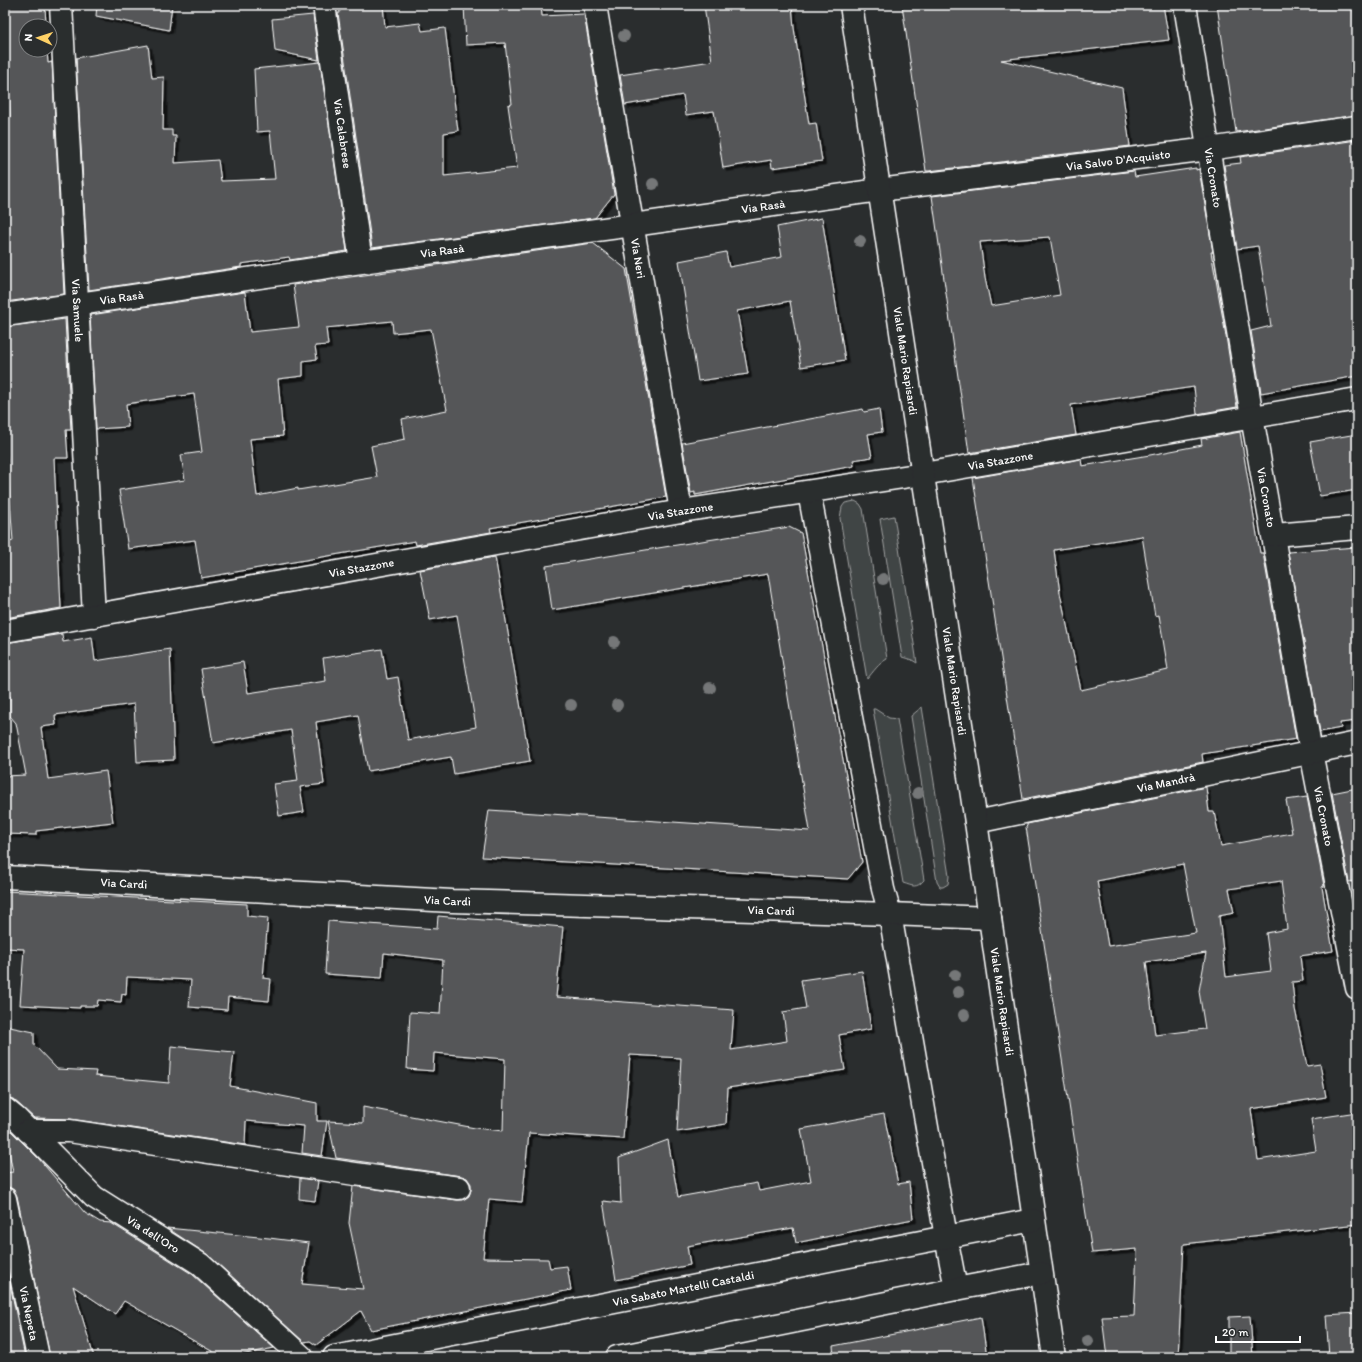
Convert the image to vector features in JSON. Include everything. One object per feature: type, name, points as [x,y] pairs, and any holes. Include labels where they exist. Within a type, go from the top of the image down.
[{"type":"street","name":"Via Samuele","points":[[61,5],[94,616]]},
{"type":"street","name":"Via Calabrese","points":[[324,5],[361,262]]},
{"type":"street","name":"Via Neri","points":[[596,5],[681,511]]},
{"type":"street","name":"Viale Mario Rapisardi","points":[[851,5],[976,822],[1054,1357]]},
{"type":"street","name":"Via Cronato","points":[[1185,5],[1252,417],[1311,752],[1357,988]]},
{"type":"street","name":"Via Salvo D'Acquisto","points":[[879,190],[1209,148],[1357,127]]},
{"type":"street","name":"Via Rasà","points":[[5,315],[361,262],[879,190]]},
{"type":"street","name":"Via Stazzone","points":[[5,631],[681,511],[923,474],[1357,399]]},
{"type":"street","points":[[809,492],[883,889],[890,914],[956,1288]]},
{"type":"street","points":[[1274,535],[1357,528]]},
{"type":"street","name":"Via Mandrà","points":[[976,822],[1357,743]]},
{"type":"street","name":"Via Cardì","points":[[5,877],[452,901],[990,918]]},
{"type":"street","name":"Via dell'Oro","points":[[5,1109],[16,1118],[94,1197],[200,1264],[302,1357]]},
{"type":"street","points":[[28,1131],[69,1131],[354,1174],[459,1188]]},
{"type":"street","name":"Via Nepeta","points":[[5,1199],[38,1357]]},
{"type":"street","name":"Via Sabato Martelli Castaldi","points":[[334,1357],[1034,1220]]},
{"type":"street","points":[[617,1357],[956,1288],[1041,1273]]},
{"type":"shaded area","points":[[855,501],[860,504],[863,509],[887,659],[879,665],[867,679],[840,518],[842,507],[845,503]]},
{"type":"shaded area","points":[[894,516],[917,663],[902,657],[880,519]]},
{"type":"shaded area","points":[[922,707],[949,876],[948,884],[943,887],[940,887],[937,882],[911,716]]},
{"type":"shaded area","points":[[873,709],[889,718],[897,719],[924,880],[916,886],[903,883]]},
{"type":"building","points":[[5,5],[45,5],[46,18],[18,18],[18,58],[48,58],[48,63],[52,62],[64,294],[5,302],[5,118],[10,118],[8,57],[5,57]]},
{"type":"building","points":[[97,5],[172,5],[169,30],[96,16]]},
{"type":"building","points":[[339,5],[383,5],[385,27],[420,23],[422,31],[445,28],[458,131],[444,133],[444,176],[517,168],[508,105],[512,104],[505,43],[466,45],[464,5],[541,5],[542,16],[584,14],[614,194],[595,218],[372,248],[338,13],[340,13]]},
{"type":"building","points":[[704,5],[792,5],[794,28],[809,124],[816,123],[822,161],[772,168],[771,160],[723,168],[714,111],[686,115],[683,95],[625,105],[620,75],[712,61]]},
{"type":"building","points":[[902,5],[1163,5],[1169,40],[1001,60],[1122,88],[1130,146],[926,171]]},
{"type":"building","points":[[1217,5],[1353,5],[1357,32],[1357,115],[1236,132]]},
{"type":"building","points":[[313,15],[319,60],[275,51],[272,19]]},
{"type":"building","points":[[148,45],[152,78],[164,77],[163,130],[172,130],[172,136],[176,136],[175,163],[218,160],[221,181],[275,179],[270,131],[257,132],[254,69],[320,62],[347,251],[290,260],[289,257],[241,264],[241,267],[89,290],[76,58]]},
{"type":"building","points":[[1357,140],[1357,376],[1261,393],[1251,331],[1271,326],[1258,246],[1237,249],[1224,165],[1241,163],[1240,157]]},
{"type":"building","points":[[1196,168],[1196,170],[1199,169],[1213,252],[1211,252],[1237,407],[1197,414],[1194,387],[1071,405],[1076,435],[969,453],[932,196],[1134,171],[1135,177]],"holes":[[[1050,237],[1060,295],[991,306],[980,242]]]},
{"type":"building","points":[[822,218],[845,360],[801,367],[790,301],[737,311],[748,374],[698,381],[679,261],[726,252],[729,267],[782,257],[777,227]]},
{"type":"building","points":[[593,243],[626,269],[666,497],[490,528],[491,532],[416,545],[415,541],[201,578],[195,540],[128,549],[119,490],[185,480],[181,455],[202,452],[194,394],[126,404],[128,427],[96,429],[90,315],[245,292],[250,332],[299,327],[293,285]],"holes":[[[392,321],[393,333],[431,329],[447,410],[402,419],[405,439],[371,446],[377,477],[298,490],[298,488],[257,496],[250,439],[283,436],[278,379],[303,376],[303,361],[317,359],[315,346],[328,345],[326,328]]]},
{"type":"building","points":[[65,319],[71,430],[66,430],[68,458],[54,458],[61,608],[5,618],[5,543],[13,541],[5,434],[5,327]]},
{"type":"building","points":[[863,409],[864,412],[879,409],[882,432],[868,434],[872,457],[853,460],[854,466],[695,495],[695,492],[691,493],[682,443]]},
{"type":"building","points":[[1240,432],[1260,553],[1263,553],[1296,739],[1202,754],[1203,762],[1023,799],[973,478],[1081,459],[1082,466],[1150,455],[1202,445],[1201,439]],"holes":[[[1142,536],[1155,616],[1159,615],[1168,670],[1081,690],[1060,593],[1054,550]]]},
{"type":"building","points":[[1357,434],[1357,490],[1320,496],[1310,442]]},
{"type":"building","points":[[789,527],[801,533],[862,862],[848,879],[482,857],[489,810],[810,831],[768,574],[552,610],[546,566]]},
{"type":"building","points":[[1357,547],[1357,721],[1340,723],[1341,728],[1320,732],[1288,552]]},
{"type":"building","points":[[495,557],[530,761],[454,774],[451,757],[368,771],[358,715],[316,722],[324,784],[300,787],[304,812],[279,816],[274,784],[298,781],[291,730],[213,743],[201,669],[243,662],[248,693],[326,681],[323,658],[382,649],[387,679],[398,677],[408,740],[476,727],[457,615],[430,620],[420,570]]},
{"type":"building","points":[[62,634],[63,642],[92,637],[95,661],[170,649],[174,760],[137,762],[134,704],[55,715],[56,725],[41,727],[48,779],[106,771],[113,822],[36,831],[36,835],[5,834],[5,776],[26,775],[16,723],[10,716],[10,696],[5,696],[5,643]]},
{"type":"building","points":[[1206,787],[1209,812],[1214,812],[1221,846],[1292,833],[1286,800],[1307,797],[1324,886],[1322,887],[1333,951],[1300,956],[1303,981],[1292,982],[1295,1009],[1307,1066],[1320,1064],[1326,1097],[1251,1109],[1258,1160],[1316,1151],[1311,1119],[1357,1112],[1357,1224],[1184,1244],[1178,1357],[1107,1357],[1102,1317],[1134,1316],[1137,1249],[1092,1253],[1026,827],[1027,824]],"holes":[[[1183,864],[1196,933],[1108,946],[1097,881]],[[1281,881],[1287,929],[1266,933],[1271,971],[1226,977],[1219,916],[1234,913],[1229,889]],[[1206,953],[1199,991],[1205,1029],[1155,1035],[1146,962]]]},
{"type":"building","points":[[1357,788],[1357,881],[1349,882],[1332,793]]},
{"type":"building","points":[[5,891],[247,904],[247,916],[268,918],[263,978],[271,979],[269,1001],[228,997],[227,1010],[189,1007],[191,980],[127,977],[126,995],[122,994],[121,1002],[98,1000],[97,1006],[80,1006],[80,1008],[20,1005],[24,949],[5,948]]},
{"type":"building","points":[[438,916],[563,927],[556,997],[734,1010],[731,1050],[787,1041],[783,1012],[806,1008],[801,980],[862,971],[871,1029],[839,1035],[845,1070],[728,1088],[726,1124],[677,1132],[681,1058],[630,1055],[623,1139],[529,1133],[522,1202],[489,1199],[483,1258],[548,1259],[550,1268],[567,1266],[571,1290],[371,1330],[361,1311],[316,1345],[310,1341],[304,1342],[208,1255],[167,1228],[309,1243],[302,1284],[363,1289],[349,1223],[353,1186],[457,1200],[463,1200],[469,1196],[471,1184],[467,1178],[461,1176],[336,1158],[328,1121],[363,1123],[363,1107],[475,1128],[503,1131],[505,1059],[434,1053],[433,1071],[407,1069],[410,1012],[440,1014],[443,960],[384,953],[382,978],[325,974],[328,921],[437,929]]},
{"type":"building","points":[[5,1026],[34,1032],[34,1045],[57,1069],[96,1071],[95,1076],[169,1083],[171,1046],[234,1052],[230,1086],[317,1103],[317,1121],[327,1121],[322,1156],[302,1153],[304,1126],[246,1121],[245,1145],[71,1119],[34,1118],[13,1099],[5,1097]]},
{"type":"building","points":[[884,1114],[898,1184],[909,1182],[913,1219],[796,1243],[793,1228],[687,1246],[690,1265],[616,1280],[603,1201],[621,1203],[619,1158],[668,1140],[678,1197],[757,1183],[759,1191],[811,1181],[801,1129]]},
{"type":"building","points":[[5,1125],[39,1159],[85,1213],[100,1222],[111,1223],[192,1274],[274,1348],[232,1357],[222,1357],[124,1301],[115,1314],[73,1286],[94,1357],[50,1357],[17,1196],[14,1190],[9,1187],[5,1187],[5,1173],[13,1172]]},
{"type":"building","points":[[300,1178],[318,1181],[315,1201],[299,1199]]},
{"type":"building","points":[[5,1260],[25,1357],[5,1357]]},
{"type":"building","points":[[1357,1313],[1357,1357],[1329,1357],[1326,1315]]},
{"type":"building","points":[[1250,1316],[1253,1357],[1229,1357],[1229,1317]]},
{"type":"building","points":[[981,1317],[987,1357],[834,1357],[833,1346]]}]
